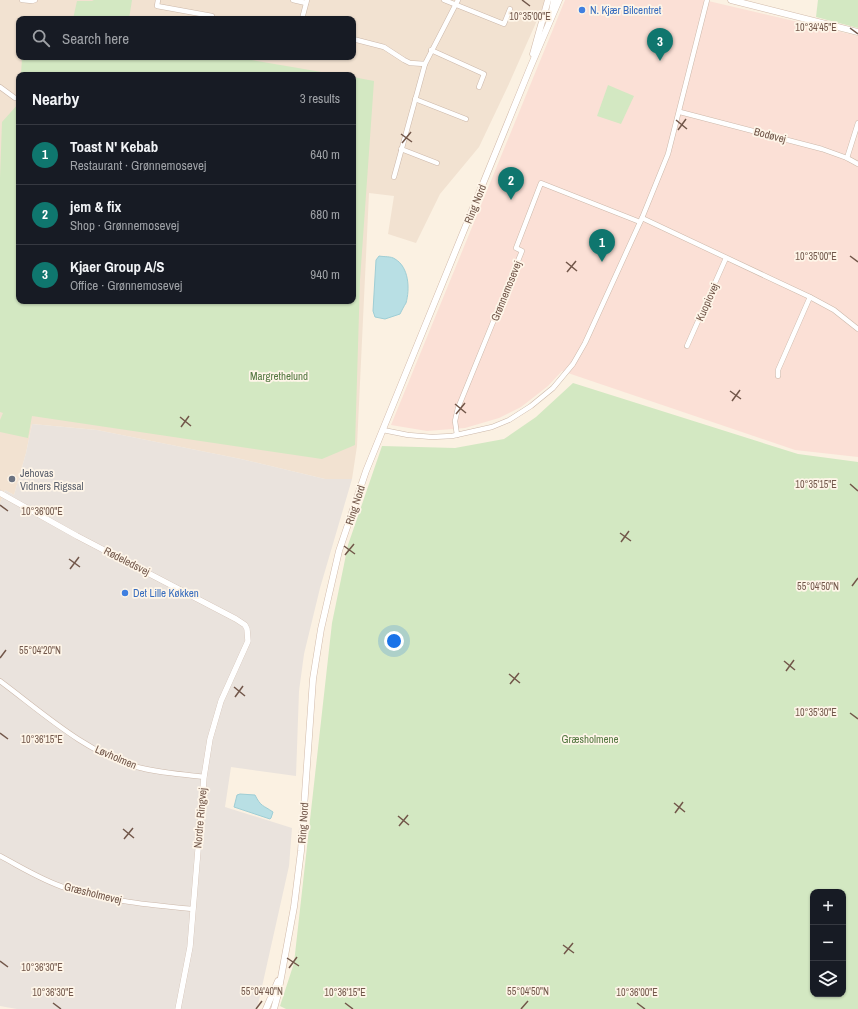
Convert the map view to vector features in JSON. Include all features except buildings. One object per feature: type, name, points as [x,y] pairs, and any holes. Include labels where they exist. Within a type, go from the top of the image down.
[{"type":"main road","name":"Ring Nord","points":[[530,68],[548,0]]},
{"type":"main road","points":[[551,19],[554,0]]},
{"type":"main road","name":"Ring Nord","points":[[274,1009],[294,907],[301,851],[313,679],[321,628],[339,551],[366,471],[559,0]]},
{"type":"main road","points":[[731,0],[858,32]]},
{"type":"main road","name":"Ring Nord","points":[[266,1009],[283,968]]},
{"type":"street","points":[[22,0],[34,0]]},
{"type":"street","points":[[158,0],[157,6],[212,16]]},
{"type":"street","points":[[294,0],[307,2],[303,16]]},
{"type":"street","points":[[444,0],[456,2],[504,24],[510,9]]},
{"type":"street","points":[[383,430],[422,436],[457,435],[482,430],[509,420],[531,406],[560,380],[573,364],[582,349],[641,220],[668,154],[708,0]]},
{"type":"street","points":[[394,177],[425,64],[456,2]]},
{"type":"street","points":[[356,40],[384,47],[410,63],[425,64]]},
{"type":"street","points":[[431,50],[484,74],[479,87]]},
{"type":"street","points":[[0,88],[15,98]]},
{"type":"street","points":[[415,99],[466,119]]},
{"type":"street","name":"Bodøvej","points":[[680,112],[822,149],[847,158],[858,164]]},
{"type":"street","points":[[847,158],[858,123]]},
{"type":"street","points":[[401,149],[437,163]]},
{"type":"street","name":"Grønnemosevej","points":[[457,435],[455,421],[458,408],[522,251],[516,248],[542,183],[641,220]]},
{"type":"street","points":[[641,220],[810,297],[834,310],[858,328]]},
{"type":"street","name":"Kuopiovej","points":[[687,346],[726,258]]},
{"type":"street","points":[[778,376],[778,370],[810,297]]},
{"type":"street","name":"Rødeledsvej","points":[[0,493],[77,536],[236,618],[245,625],[248,634]]},
{"type":"street","name":"Nordre Ringvej","points":[[178,1009],[190,947],[204,777],[210,739],[217,711],[246,646],[248,634]]},
{"type":"street","name":"Løvholmen","points":[[0,681],[72,734],[92,747],[114,758],[137,767],[163,773],[204,777]]},
{"type":"street","name":"Græsholmevej","points":[[0,856],[30,872],[65,887],[128,902],[193,909]]},
{"type":"shaded area","points":[[0,0],[546,0],[479,147],[440,194],[416,243],[388,234],[394,196],[369,193],[357,446],[352,479],[325,479],[241,459],[97,430],[32,424],[26,453],[14,495],[5,490],[0,503]]},
{"type":"shaded area","points":[[565,0],[704,0],[858,36],[858,457],[795,450],[562,371],[548,386],[521,407],[499,418],[465,428],[427,431],[391,425]]},
{"type":"shaded area","points":[[32,424],[97,430],[241,459],[325,479],[352,479],[320,588],[304,654],[299,691],[296,776],[231,767],[225,807],[292,828],[289,866],[257,1009],[17,1009],[0,1006],[0,503],[5,490],[14,495],[26,453]]},
{"type":"green space","points":[[132,0],[129,16],[74,16],[77,1]]},
{"type":"green space","points":[[818,0],[858,0],[858,28],[816,17]]},
{"type":"green space","points":[[22,60],[252,60],[322,72],[21,72]]},
{"type":"green space","name":"Margrethelund","points":[[356,78],[374,81],[360,280],[355,445],[322,459],[32,416],[28,438],[0,432],[0,420],[3,413],[0,412],[0,178],[2,122],[16,106],[16,304],[356,304]]},
{"type":"green space","points":[[608,85],[634,96],[621,124],[597,116]]},
{"type":"green space","name":"Græsholmene","points":[[573,383],[798,454],[858,462],[858,1009],[286,1009],[280,1006],[294,963],[332,623],[348,545],[382,446],[455,448],[504,439],[536,417]]},
{"type":"water","points":[[379,256],[392,257],[400,263],[406,273],[408,285],[406,303],[400,314],[385,319],[375,317],[373,311],[376,260]]},
{"type":"water","points":[[237,795],[255,795],[264,807],[273,812],[271,818],[270,819],[234,807]]},
{"type":"place","name":"N. Kjær Bilcentret","points":[[582,10]]},
{"type":"place","name":"Kjaer Group A/S","points":[[660,61]]},
{"type":"place","name":"jem & fix","points":[[511,200]]},
{"type":"place","name":"Toast N' Kebab","points":[[602,262]]},
{"type":"place","name":"Jehovas Vidners Rigssal","points":[[12,479]]},
{"type":"place","name":"Det Lille Køkken","points":[[125,593]]}]
